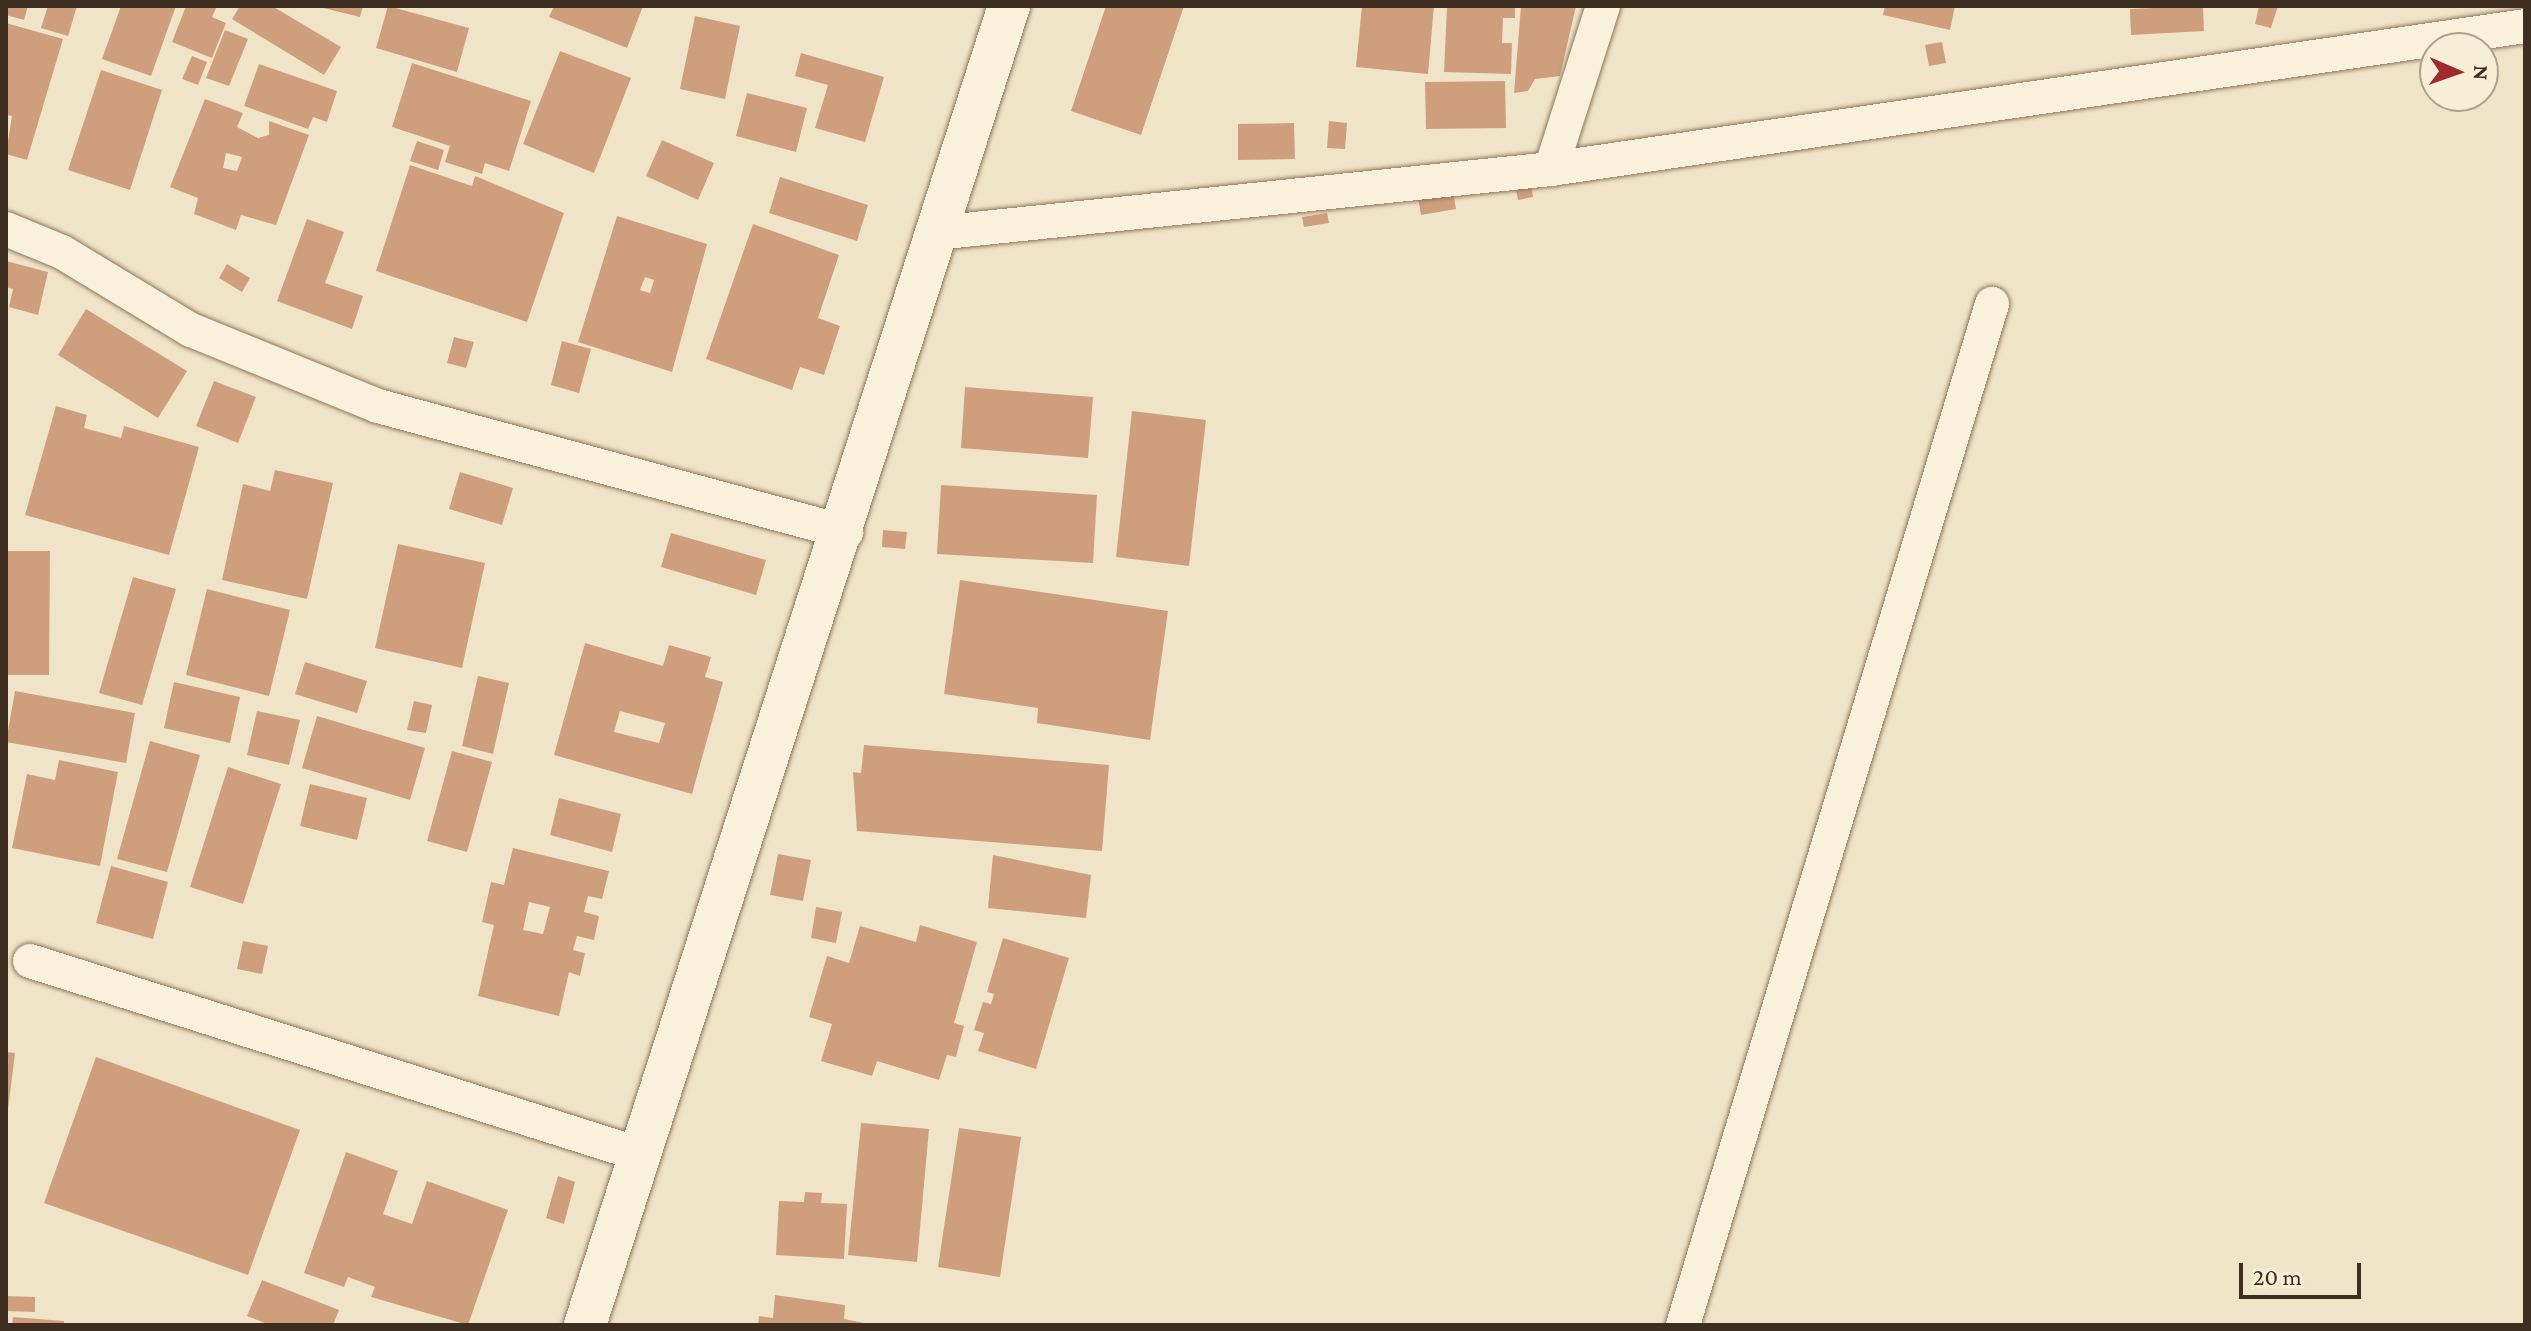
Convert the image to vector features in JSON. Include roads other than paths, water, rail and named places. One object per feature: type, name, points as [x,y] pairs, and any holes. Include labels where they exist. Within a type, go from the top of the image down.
[{"type":"street","points":[[585,1325],[846,532],[936,233],[1009,6]]},
{"type":"street","points":[[1551,169],[1603,6]]},
{"type":"street","points":[[936,233],[1551,169],[2525,26]]},
{"type":"street","points":[[6,229],[62,252],[191,330],[378,406],[846,532]]},
{"type":"street","points":[[1683,1325],[1992,304]]},
{"type":"street","points":[[30,961],[642,1155]]}]
